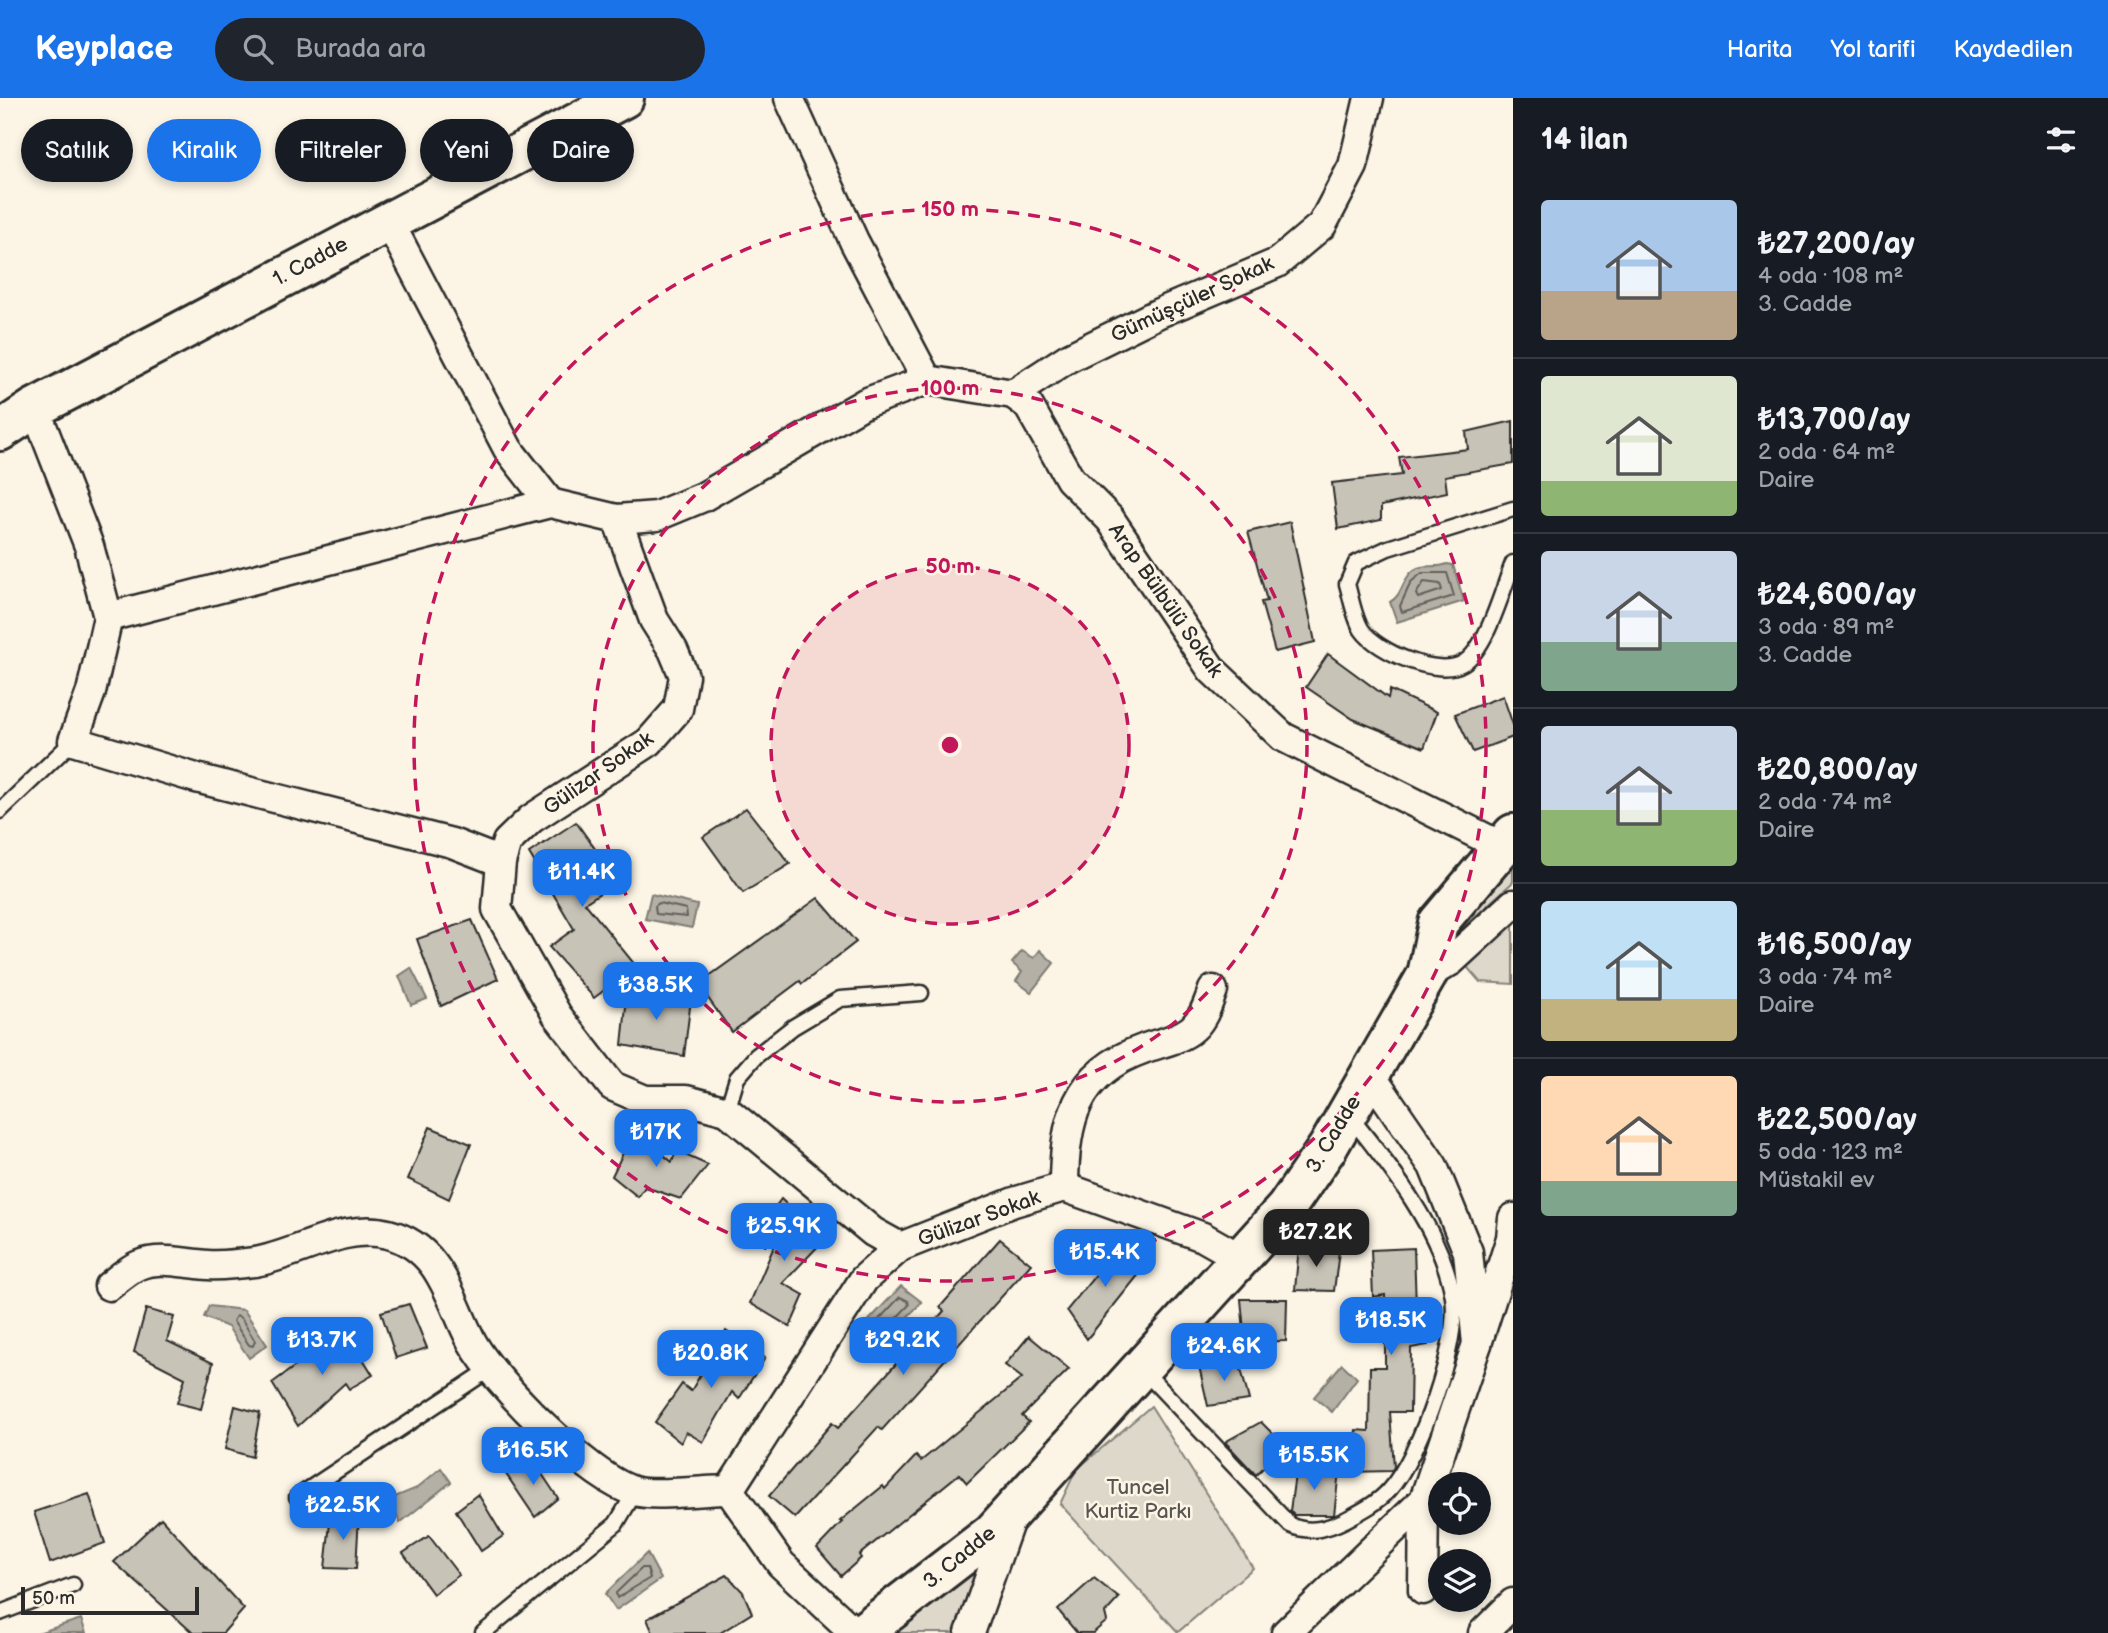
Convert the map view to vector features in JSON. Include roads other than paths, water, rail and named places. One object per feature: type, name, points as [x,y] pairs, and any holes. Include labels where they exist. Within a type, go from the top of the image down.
[{"type":"main road","name":"1. Cadde","points":[[0,431],[17,404],[567,98]]},
{"type":"main road","name":"1. Cadde","points":[[17,404],[388,220],[624,98]]},
{"type":"main road","name":"3. Cadde","points":[[862,1633],[992,1533],[1139,1366],[1242,1259],[1286,1208],[1328,1147],[1427,975],[1438,923],[1508,841]]},
{"type":"street","points":[[789,98],[854,241],[928,380]]},
{"type":"street","name":"Gümüşçüler Sokak","points":[[1013,394],[1068,358],[1159,313],[1277,262],[1322,225],[1353,166],[1369,98]]},
{"type":"street","points":[[388,220],[508,449],[550,503]]},
{"type":"street","points":[[108,617],[550,503],[617,519],[657,516],[703,498],[865,403],[928,380],[1013,394]]},
{"type":"street","name":"Arap Bülbülü Sokak","points":[[1013,394],[1028,405],[1070,479],[1110,519],[1212,670],[1283,737],[1508,841]]},
{"type":"street","points":[[17,404],[89,546],[108,617],[92,692],[73,741],[196,778],[452,843],[501,862]]},
{"type":"street","name":"Gülizar Sokak","points":[[617,519],[653,620],[673,650],[684,676],[678,709],[649,742],[531,819],[507,842],[501,862],[497,909],[557,1015],[612,1086],[645,1100],[687,1100],[727,1111],[864,1224],[900,1247],[1014,1202],[1064,1187],[1203,1237],[1242,1259]]},
{"type":"street","points":[[1427,975],[1451,961],[1513,904]]},
{"type":"street","points":[[1064,1187],[1064,1144],[1078,1101],[1099,1071],[1139,1050],[1192,1029],[1203,1015],[1213,990]]},
{"type":"street","points":[[1369,1073],[1433,1166],[1468,1252],[1477,1344]]},
{"type":"street","points":[[1423,1590],[1424,1500],[1511,1238],[1513,1218]]},
{"type":"street","points":[[109,1286],[138,1265],[156,1261],[205,1265],[248,1263],[352,1232],[387,1233],[407,1241],[434,1262],[472,1341],[490,1369],[539,1420],[602,1475],[635,1492],[729,1490]]},
{"type":"street","points":[[729,1490],[864,1279],[900,1247]]},
{"type":"street","points":[[729,1490],[781,1564],[855,1633]]},
{"type":"street","points":[[1286,1633],[1424,1500]]},
{"type":"street","points":[[970,1633],[1014,1508]]},
{"type":"street","points":[[1483,1633],[1513,1603]]},
{"type":"lane","points":[[1513,509],[1388,548],[1356,563],[1347,584],[1361,629],[1376,645],[1410,661],[1446,669],[1464,663],[1483,640],[1513,563]]},
{"type":"lane","points":[[0,811],[73,741]]},
{"type":"lane","points":[[727,1111],[737,1079],[756,1056],[793,1027],[840,999],[920,993]]},
{"type":"lane","points":[[1139,1366],[1290,1525],[1304,1532],[1334,1526],[1364,1510],[1389,1490],[1410,1458],[1429,1418],[1452,1335],[1454,1300],[1448,1275],[1403,1184],[1347,1112]]},
{"type":"lane","points":[[297,1497],[490,1369]]},
{"type":"lane","points":[[483,1633],[616,1524],[635,1492]]},
{"type":"lane","points":[[0,1613],[74,1585]]},
{"type":"water","points":[[1453,565],[1464,601],[1397,622],[1390,602],[1398,595],[1410,573],[1421,567]]},
{"type":"water","points":[[651,894],[697,905],[692,928],[645,919]]},
{"type":"water","points":[[1040,950],[1054,963],[1031,992],[1016,981],[1022,972],[1012,963],[1022,951],[1034,958]]},
{"type":"water","points":[[411,968],[427,999],[411,1005],[399,976]]},
{"type":"water","points":[[901,1286],[922,1302],[878,1347],[860,1330]]},
{"type":"water","points":[[209,1306],[244,1310],[267,1345],[249,1358],[228,1327],[204,1317]]},
{"type":"water","points":[[1342,1364],[1357,1378],[1332,1412],[1314,1397]]},
{"type":"water","points":[[441,1468],[451,1482],[400,1523],[390,1499],[417,1488]]},
{"type":"water","points":[[647,1553],[661,1579],[616,1610],[605,1594]]},
{"type":"water","points":[[81,1619],[86,1633],[38,1633]]},
{"type":"park label","name":"Tuncel Kurtiz Parkı","points":[[1138,1499]]}]
